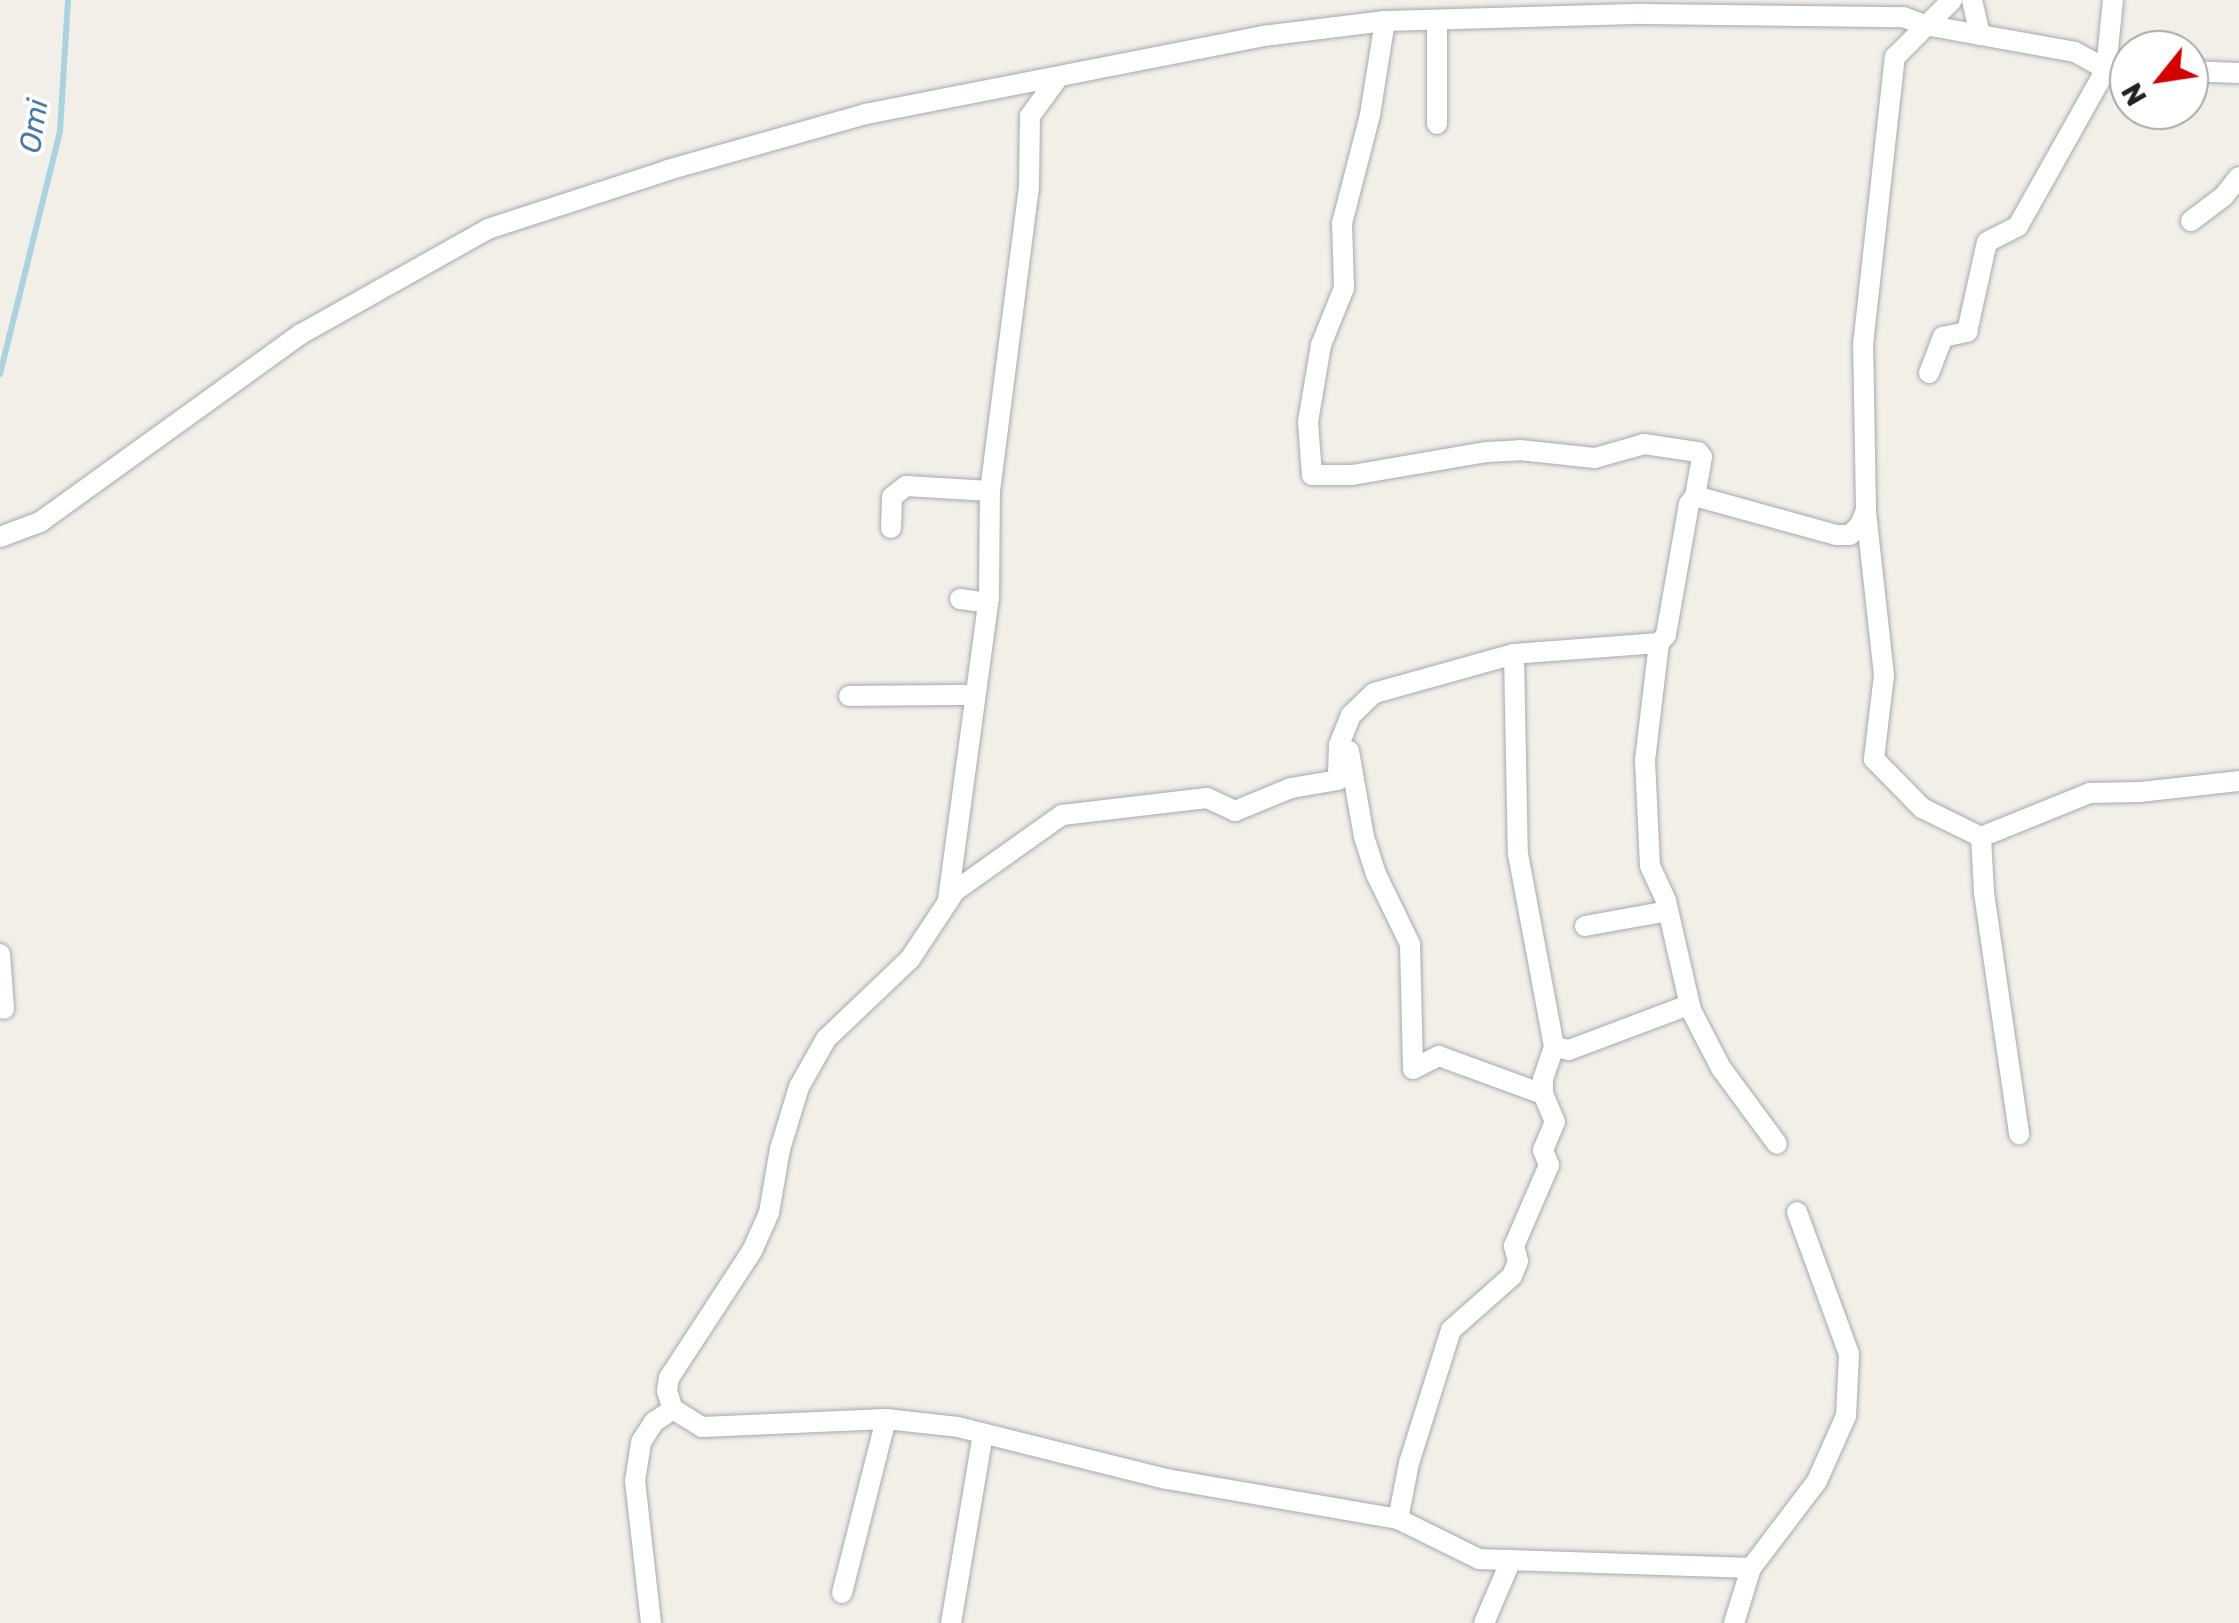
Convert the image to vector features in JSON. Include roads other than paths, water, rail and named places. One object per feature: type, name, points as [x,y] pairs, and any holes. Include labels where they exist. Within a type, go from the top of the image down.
[{"type":"street","points":[[1952,0],[1895,57],[1882,140],[1862,357],[1866,510],[1884,675],[1874,759],[1922,808],[1981,837],[2090,792],[2140,792],[2239,781]]},
{"type":"street","points":[[1972,0],[1980,35]]},
{"type":"street","points":[[1930,373],[1943,337],[1968,332],[1988,242],[2008,235],[2018,226],[2106,69],[2113,0]]},
{"type":"street","points":[[0,537],[40,522],[301,334],[488,229],[668,170],[866,114],[1263,36],[1385,21],[1436,22],[1487,9],[1902,17],[1925,26],[2075,52],[2109,69]]},
{"type":"street","points":[[1385,21],[1370,115],[1342,223],[1344,288],[1321,345],[1308,422],[1312,475],[1352,475],[1487,452],[1595,458],[1644,444],[1698,452],[1702,457],[1695,496],[1689,504],[1666,635],[1659,642],[1645,760],[1650,866],[1668,911],[1689,1005],[1721,1068],[1776,1144]]},
{"type":"street","points":[[1436,22],[1437,124]]},
{"type":"street","points":[[2209,72],[2239,73]]},
{"type":"street","points":[[948,900],[988,596],[990,491],[1029,184],[1030,116],[1057,79]]},
{"type":"street","points":[[2191,221],[2224,196],[2239,177]]},
{"type":"street","points":[[891,528],[892,497],[898,489],[990,491]]},
{"type":"street","points":[[1695,496],[1837,536],[1850,535],[1866,510]]},
{"type":"street","points":[[960,599],[982,602],[988,596]]},
{"type":"street","points":[[1659,642],[1514,654],[1374,694],[1361,702],[1339,745],[1338,780],[1292,788],[1234,810],[1207,798],[1062,815],[948,900],[910,958],[826,1039],[798,1087],[780,1149],[769,1213],[752,1251],[669,1378],[666,1391],[672,1410],[702,1427],[886,1419],[983,1434],[1167,1480],[1398,1519],[1478,1558],[1751,1568]]},
{"type":"street","points":[[1398,1519],[1409,1463],[1452,1330],[1512,1276],[1518,1261],[1514,1246],[1549,1165],[1543,1150],[1555,1122],[1543,1094],[1554,1047],[1518,854],[1514,654]]},
{"type":"street","points":[[850,696],[975,695]]},
{"type":"street","points":[[1346,730],[1364,837],[1376,874],[1410,944],[1413,1068],[1439,1056],[1543,1094]]},
{"type":"street","points":[[1981,837],[1984,893],[2019,1134]]},
{"type":"street","points":[[1585,926],[1668,911]]},
{"type":"street","points":[[0,954],[4,1009]]},
{"type":"street","points":[[1554,1047],[1570,1050],[1689,1005]]},
{"type":"street","points":[[1734,1623],[1751,1568],[1817,1480],[1846,1416],[1849,1354],[1797,1212]]},
{"type":"street","points":[[651,1623],[634,1480],[641,1442],[654,1422],[672,1410]]},
{"type":"street","points":[[842,1594],[886,1419]]},
{"type":"street","points":[[951,1623],[983,1434]]},
{"type":"street","points":[[1484,1623],[1512,1560]]},
{"type":"waterway","name":"Omi","points":[[0,374],[60,131],[68,0]]}]
